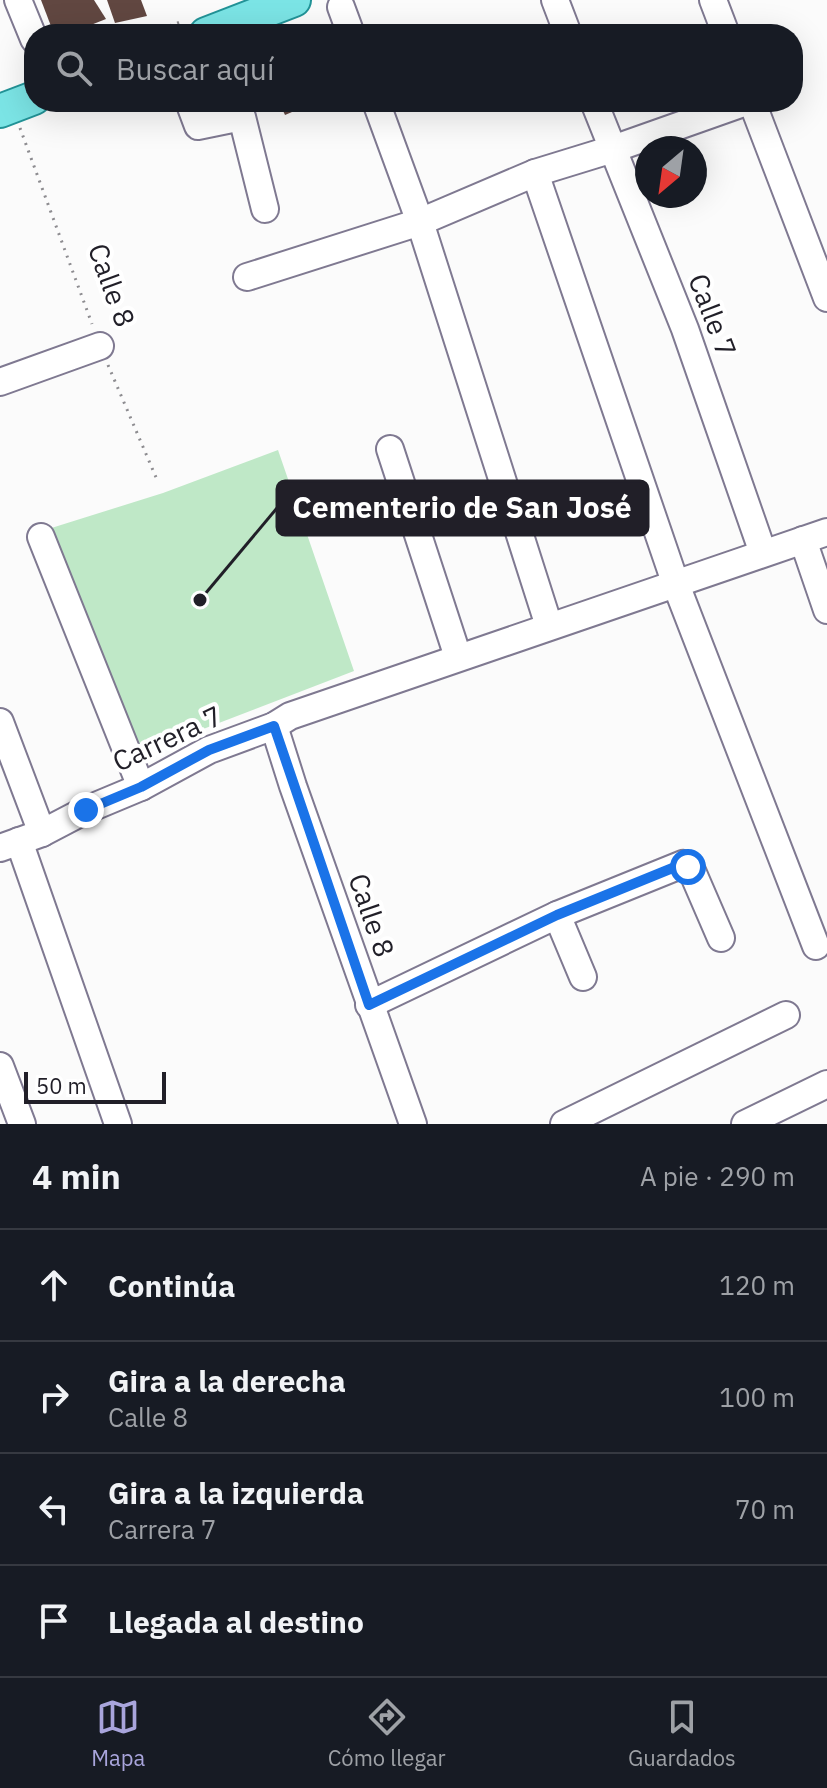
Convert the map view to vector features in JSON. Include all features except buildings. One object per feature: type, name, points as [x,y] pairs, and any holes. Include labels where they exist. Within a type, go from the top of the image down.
[{"type":"main road","points":[[232,24],[294,0]]},
{"type":"street","points":[[18,0],[28,24]]},
{"type":"street","points":[[555,0],[564,24]]},
{"type":"street","points":[[713,0],[722,24]]},
{"type":"street","points":[[341,7],[347,24]]},
{"type":"street","points":[[193,112],[198,126],[242,117],[265,209]]},
{"type":"street","points":[[380,112],[420,222],[549,626]]},
{"type":"street","name":"Calle 7","points":[[598,112],[685,329],[763,553]]},
{"type":"street","points":[[247,277],[420,222],[535,173],[720,112]]},
{"type":"street","points":[[753,112],[827,298]]},
{"type":"street","points":[[535,173],[675,582],[816,946]]},
{"type":"street","points":[[0,382],[100,346]]},
{"type":"street","points":[[390,449],[458,657]]},
{"type":"street","points":[[815,536],[827,610]]},
{"type":"street","name":"Carrera 7","points":[[20,841],[141,787],[209,750],[274,726],[290,716],[815,536]]},
{"type":"street","points":[[41,537],[141,787]]},
{"type":"street","points":[[0,722],[20,841],[118,1124]]},
{"type":"street","name":"Calle 8","points":[[274,726],[413,1124]]},
{"type":"street","points":[[369,1005],[557,915],[683,864],[692,871],[721,938]]},
{"type":"street","points":[[557,915],[583,977]]},
{"type":"street","points":[[564,1124],[786,1015]]},
{"type":"street","points":[[0,1066],[22,1124]]},
{"type":"street","points":[[745,1124],[827,1084]]},
{"type":"path","name":"Calle 8","points":[[15,105],[100,346],[158,482]]},
{"type":"green space","points":[[278,450],[354,671],[125,759],[45,530],[163,493]]},
{"type":"place","name":"Cementerio de San José","points":[[200,600]]},
{"type":"route","points":[[86,810],[141,787],[209,750],[274,726],[369,1005],[557,915],[683,864],[688,867]]}]
